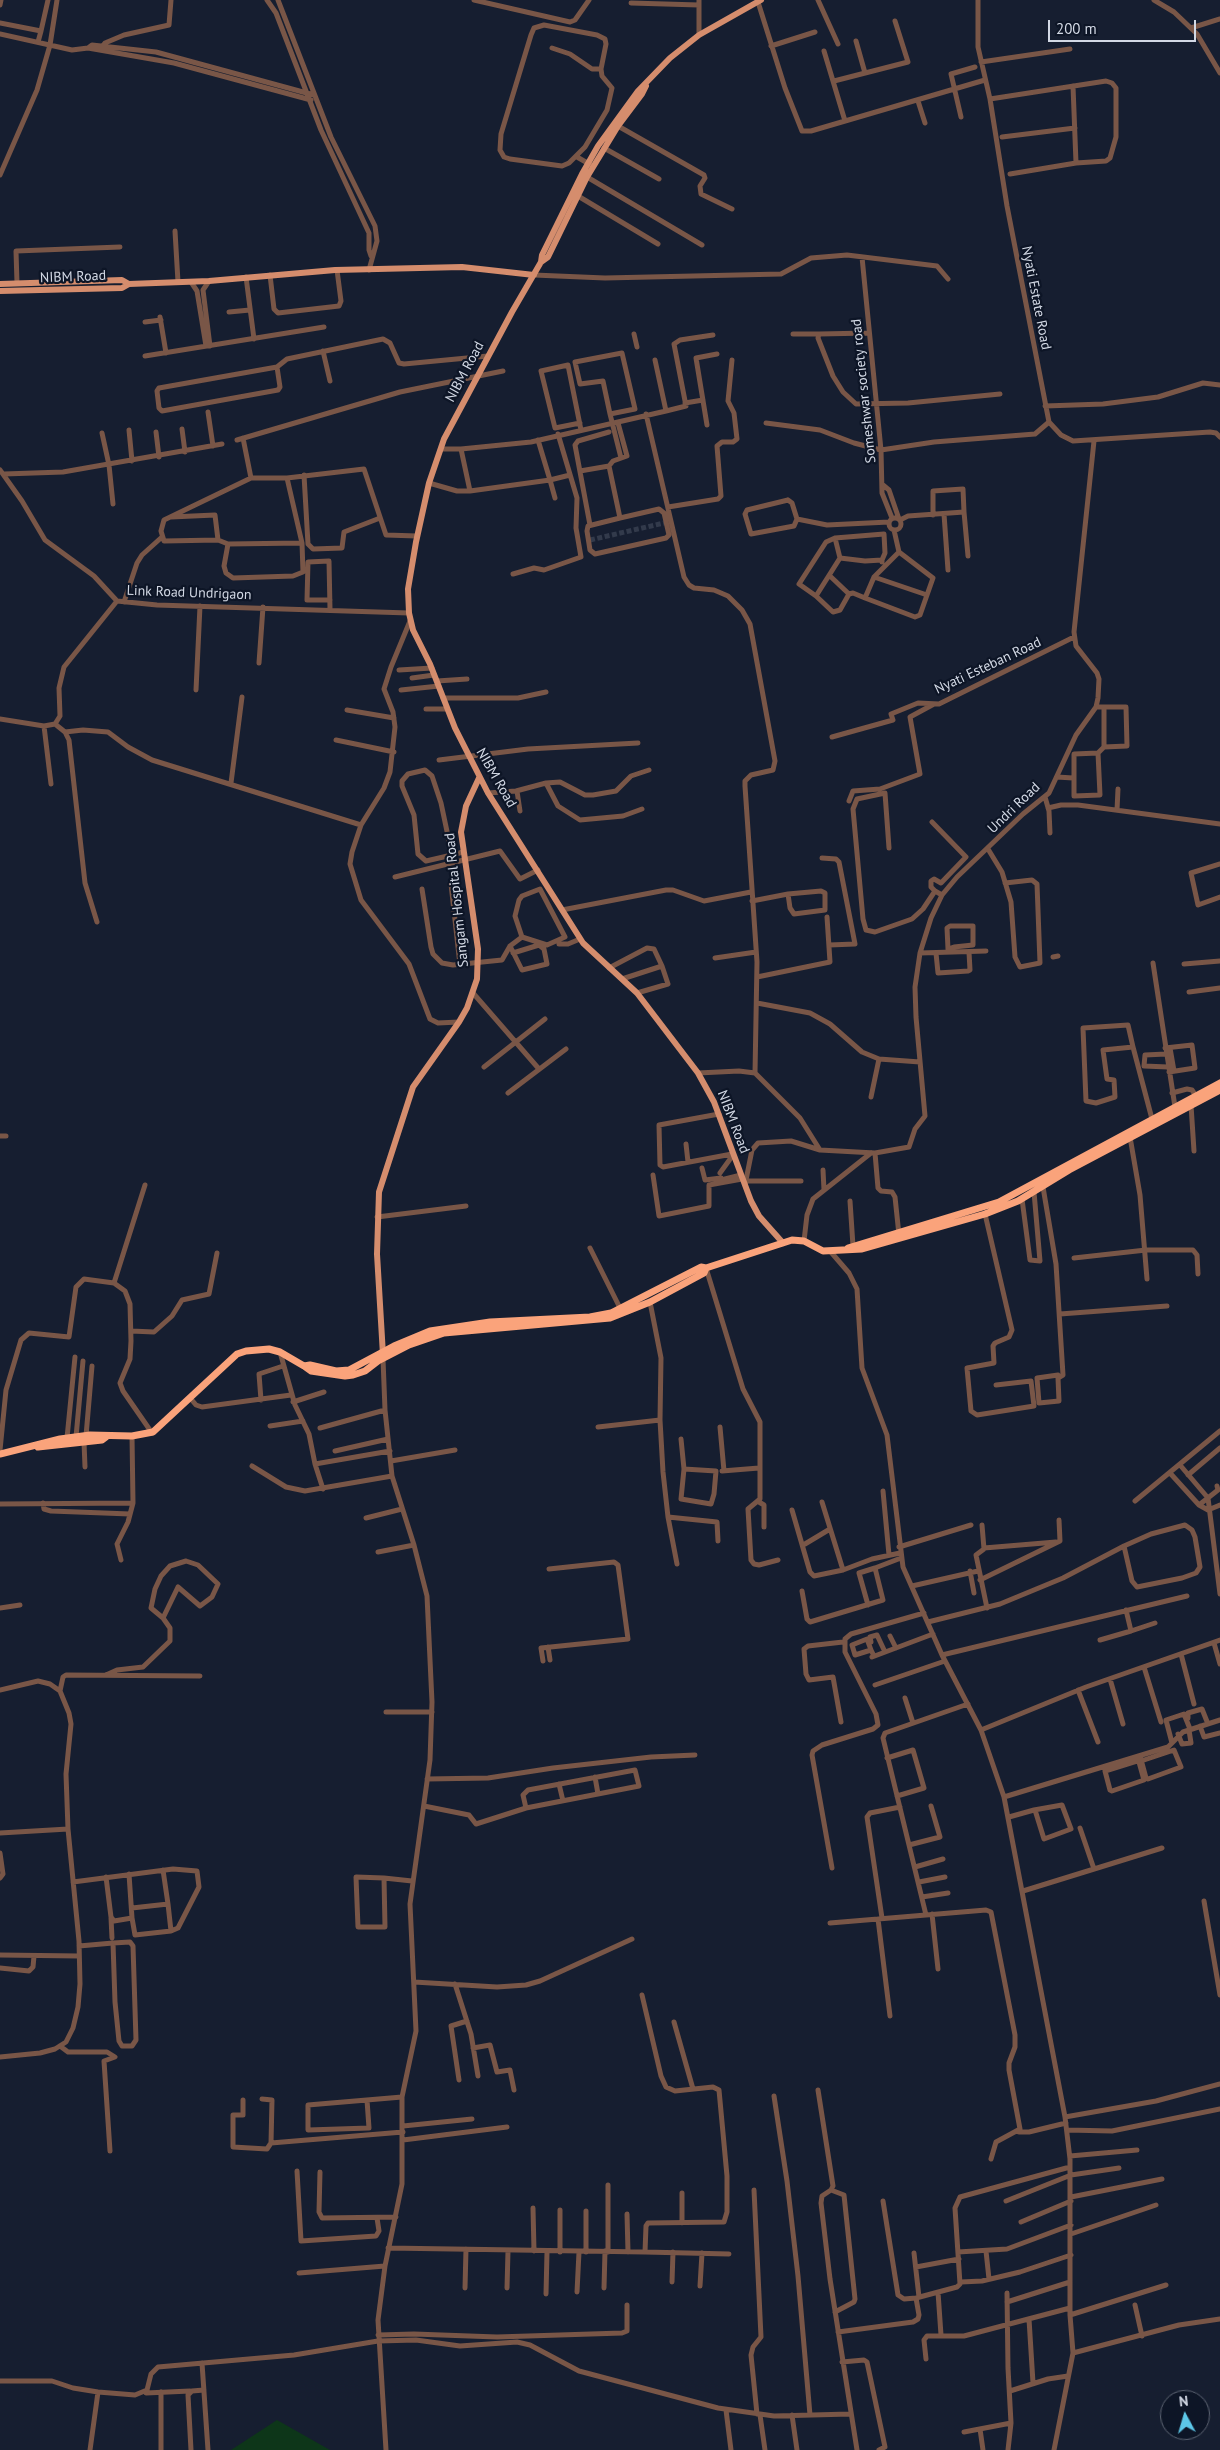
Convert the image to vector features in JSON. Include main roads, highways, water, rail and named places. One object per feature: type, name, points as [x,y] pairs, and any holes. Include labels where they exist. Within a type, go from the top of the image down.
[{"type":"highway","points":[[622,1311],[701,1267],[706,1268],[792,1240],[804,1241],[819,1249],[830,1251],[862,1249],[999,1202],[1220,1083]]},
{"type":"highway","points":[[843,1251],[853,1246],[985,1214],[1022,1199],[1069,1170],[1220,1090]]},
{"type":"highway","points":[[0,1456],[71,1439],[132,1436],[155,1431],[237,1354],[260,1349],[280,1352],[304,1366],[310,1365],[336,1371],[349,1370],[383,1355],[415,1336],[523,1319],[590,1317],[622,1311],[650,1302],[704,1273],[706,1268]]},
{"type":"main road","points":[[541,262],[542,255],[614,123],[638,91],[646,86],[670,58],[699,35],[760,1]]},
{"type":"main road","name":"NIBM Road","points":[[646,86],[591,164],[587,177],[548,257],[541,262],[476,376],[441,449],[429,483],[417,536],[408,589],[409,613],[410,621],[447,709],[479,778],[580,939],[589,951],[622,979],[636,994],[698,1073],[710,1093],[756,1210],[783,1243]]},
{"type":"main road","name":"NIBM Road","points":[[0,291],[122,288],[129,284],[209,281],[337,270],[462,267],[534,275]]},
{"type":"main road","points":[[0,284],[122,280],[129,284]]},
{"type":"main road","name":"Sangam Hospital Road","points":[[383,1355],[378,1287],[377,1217],[379,1192],[409,1096],[417,1079],[459,1022],[473,993],[479,964],[464,855],[462,821],[466,806],[479,778]]},
{"type":"tunnel","points":[[590,540],[664,523]]}]
